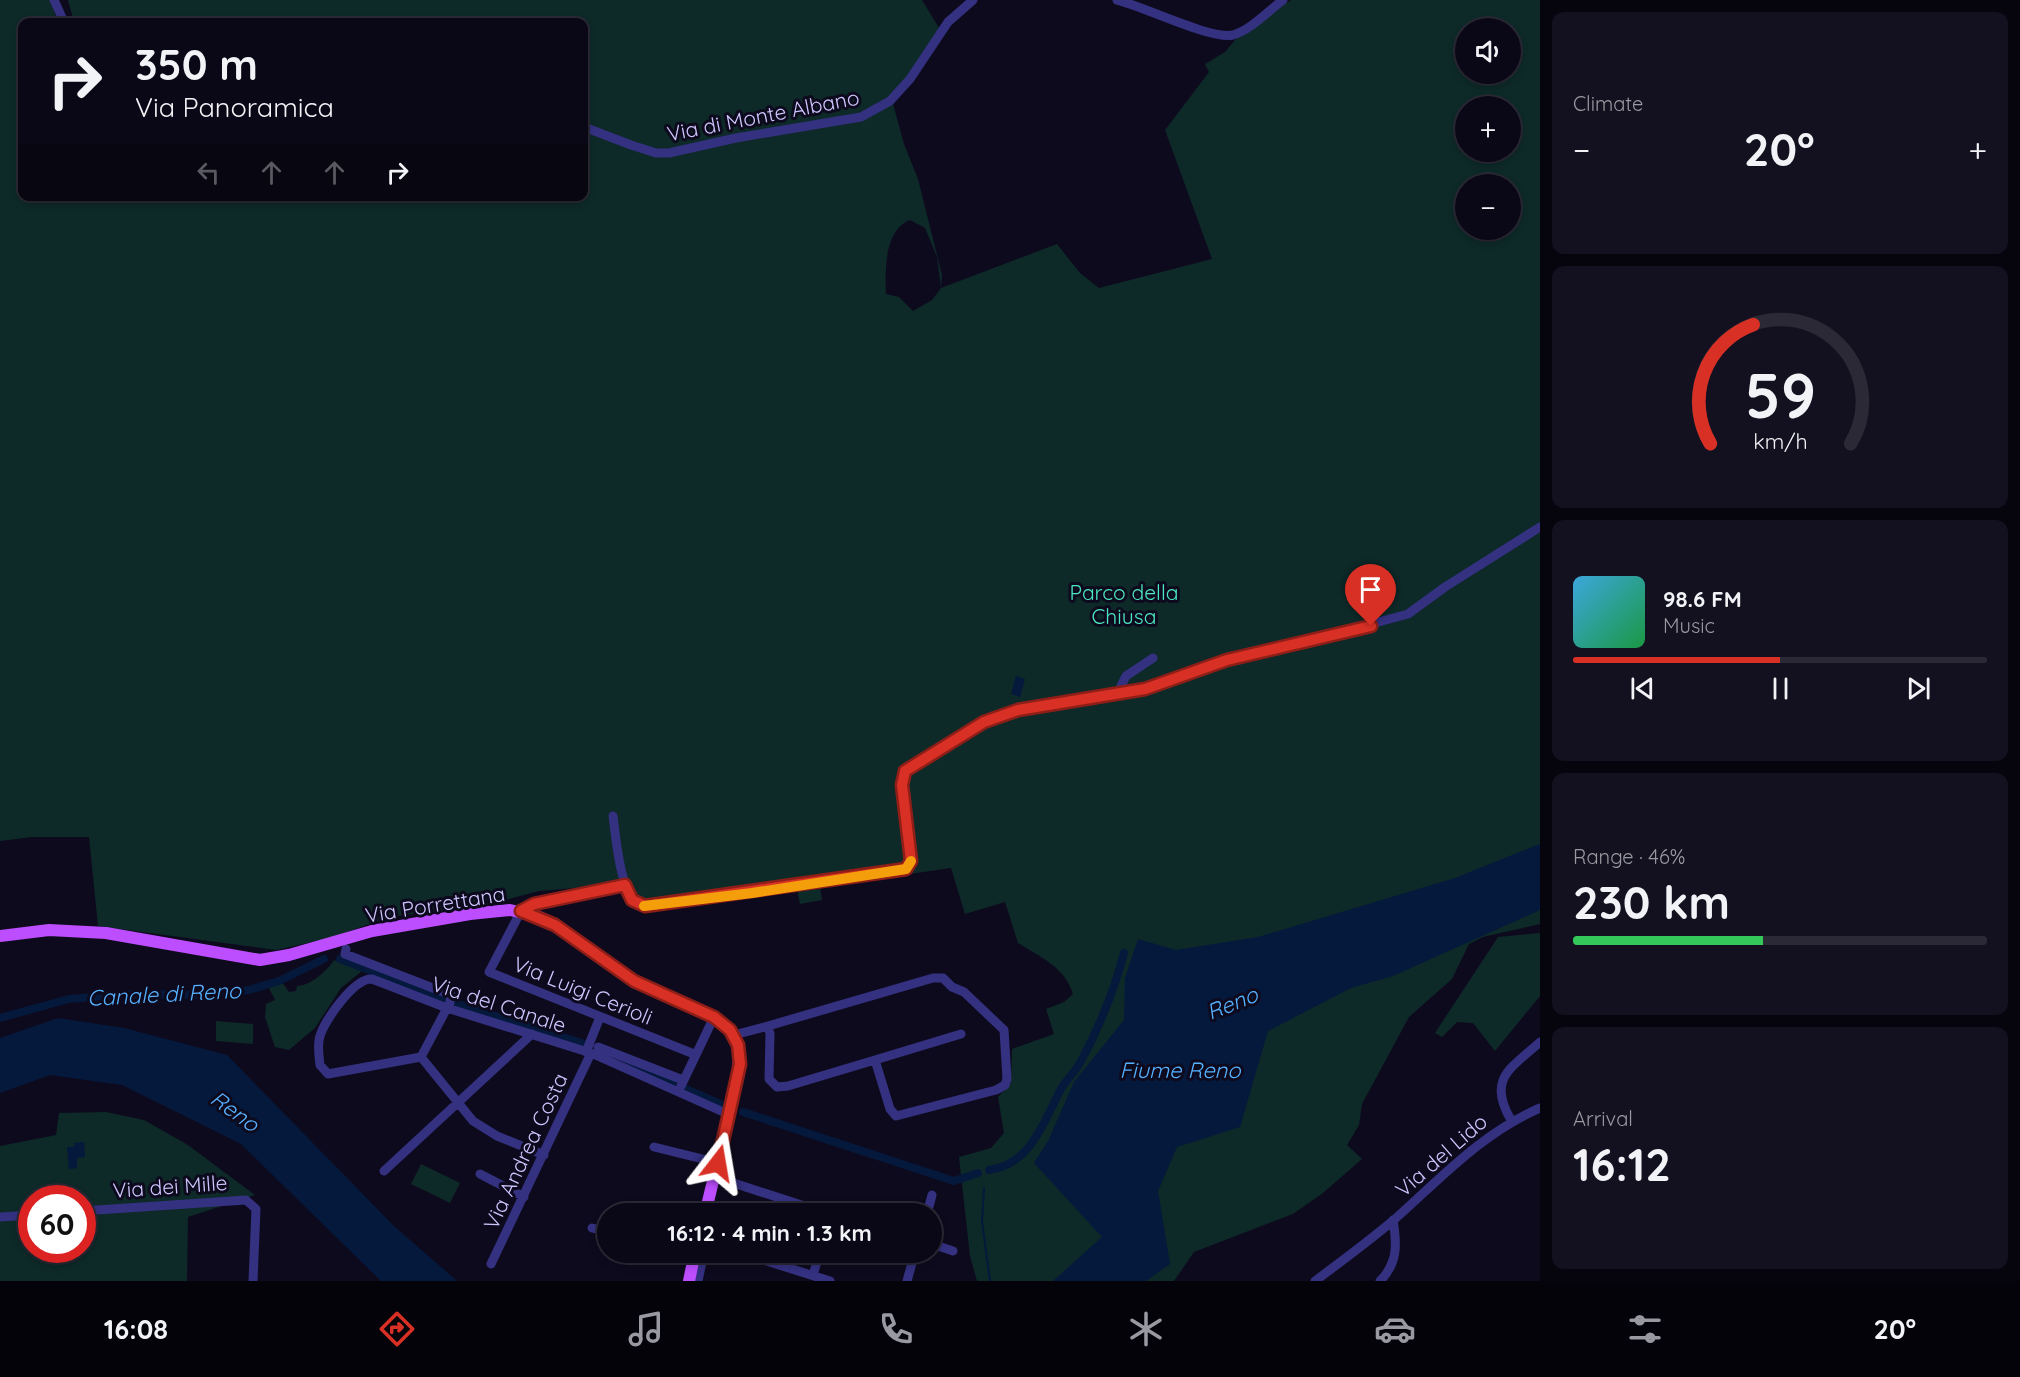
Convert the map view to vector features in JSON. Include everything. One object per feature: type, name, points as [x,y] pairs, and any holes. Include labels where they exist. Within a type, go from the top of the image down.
[{"type":"main road","name":"Via Porrettana","points":[[0,936],[49,930],[106,933],[260,960],[289,955],[372,931],[490,911],[521,911],[555,925],[634,981],[714,1017],[734,1035]]},
{"type":"main road","points":[[708,1203],[740,1064],[740,1049],[734,1035]]},
{"type":"main road","points":[[689,1281],[693,1263]]},
{"type":"street","points":[[54,0],[62,18]]},
{"type":"street","name":"Via di Monte Albano","points":[[588,129],[656,153],[669,153],[736,138],[861,117],[890,101],[910,79],[948,22],[973,0]]},
{"type":"street","points":[[1117,0],[1139,5],[1212,33],[1235,34],[1283,0]]},
{"type":"street","points":[[613,816],[625,885],[632,900],[645,906],[752,893],[908,869],[911,861],[902,785],[905,771],[984,722],[1018,710],[1145,689],[1196,673],[1227,660],[1284,648],[1408,614],[1445,587],[1540,527]]},
{"type":"street","points":[[1117,694],[1126,676],[1153,658]]},
{"type":"street","points":[[521,911],[534,904],[625,885]]},
{"type":"street","name":"Via Luigi Cerioli","points":[[521,911],[489,972],[694,1054]]},
{"type":"street","points":[[346,949],[345,954],[451,995],[448,1008],[421,1057],[473,1121],[496,1136],[544,1155]]},
{"type":"street","points":[[734,1035],[932,978],[943,978],[952,987],[964,992],[999,1025],[1006,1042],[1007,1079],[1000,1088],[901,1117],[896,1116],[890,1109],[875,1060]]},
{"type":"street","name":"Via del Canale","points":[[421,1057],[332,1074],[325,1072],[320,1065],[320,1036],[348,993],[364,980],[372,979],[448,1008],[592,1050],[730,1114]]},
{"type":"street","name":"Via Andrea Costa","points":[[491,1264],[592,1050],[600,1017]]},
{"type":"street","points":[[679,1091],[694,1054],[714,1017]]},
{"type":"street","points":[[768,1026],[771,1034],[770,1082],[777,1087],[788,1086],[961,1034]]},
{"type":"street","points":[[384,1171],[532,1034]]},
{"type":"street","points":[[1511,1120],[1502,1105],[1499,1094],[1501,1082],[1540,1042]]},
{"type":"street","points":[[592,1050],[683,1080]]},
{"type":"street","name":"Via del Lido","points":[[1380,1281],[1394,1262],[1396,1237],[1393,1220],[1464,1156],[1511,1120],[1540,1108]]},
{"type":"street","points":[[654,1147],[718,1163]]},
{"type":"street","points":[[480,1174],[524,1197]]},
{"type":"street","points":[[715,1177],[795,1203]]},
{"type":"street","points":[[930,1203],[932,1195]]},
{"type":"street","name":"Via dei Mille","points":[[96,1210],[236,1199],[249,1201],[255,1209],[256,1217],[253,1281]]},
{"type":"street","points":[[0,1217],[18,1216]]},
{"type":"street","points":[[1314,1281],[1393,1220]]},
{"type":"street","points":[[592,1228],[597,1229]]},
{"type":"street","points":[[942,1247],[953,1251]]},
{"type":"street","points":[[696,1263],[698,1281]]},
{"type":"street","points":[[774,1263],[830,1281]]},
{"type":"street","points":[[813,1275],[817,1263]]},
{"type":"street","points":[[907,1281],[912,1263]]},
{"type":"green space","name":"Parco della Chiusa","points":[[0,0],[50,0],[57,18],[18,18],[18,201],[588,201],[588,18],[73,18],[68,0],[922,0],[941,31],[892,100],[904,144],[918,179],[942,275],[941,288],[1057,244],[1080,273],[1099,288],[1212,259],[1165,130],[1209,72],[1205,64],[1225,52],[1240,34],[1291,0],[1540,0],[1540,924],[1483,937],[1469,944],[1452,979],[1409,1017],[1362,1104],[1359,1125],[1347,1145],[1362,1159],[1323,1193],[1293,1214],[1194,1252],[1174,1281],[977,1281],[970,1256],[959,1157],[991,1148],[1004,1133],[998,1097],[1011,1083],[1012,1049],[1054,1034],[1046,1009],[1064,1002],[1073,994],[1058,970],[1018,943],[1005,902],[965,914],[951,868],[820,887],[822,900],[800,904],[797,889],[640,904],[627,884],[539,891],[482,906],[389,917],[330,938],[276,950],[98,926],[89,837],[32,837],[0,841]],"holes":[[[910,220],[925,228],[937,257],[941,288],[932,300],[913,311],[899,297],[886,294],[886,264],[891,242],[901,225]]]},
{"type":"green space","points":[[1540,933],[1540,996],[1495,1051],[1473,1023],[1457,1022],[1442,1037],[1435,1033],[1498,937]]},
{"type":"green space","points":[[334,960],[362,971],[341,988],[315,1028],[289,1050],[275,1047],[265,1017],[266,1004],[275,1000],[269,988],[282,982],[289,992],[296,991],[297,986],[318,977]]},
{"type":"green space","points":[[216,1021],[253,1024],[253,1044],[216,1041]]},
{"type":"green space","points":[[106,1112],[144,1120],[188,1145],[255,1195],[188,1217],[187,1281],[0,1281],[0,1146],[56,1135],[59,1113]]},
{"type":"green space","points":[[421,1164],[460,1183],[450,1203],[411,1184]]},
{"type":"water","points":[[1016,676],[1025,679],[1020,697],[1011,694]]},
{"type":"water","name":"Fiume Reno","points":[[1540,844],[1540,910],[1393,976],[1351,988],[1268,1031],[1240,1127],[1177,1147],[1158,1191],[1170,1264],[1146,1281],[1053,1281],[1102,1237],[1034,1163],[1048,1141],[1074,1082],[1124,1020],[1125,978],[1138,939],[1176,950],[1258,937],[1455,878]]},
{"type":"water","name":"Reno","points":[[58,1018],[124,1028],[227,1055],[394,1226],[457,1281],[381,1281],[241,1144],[122,1085],[50,1075],[0,1093],[0,1038]]},
{"type":"water","points":[[84,1142],[85,1157],[77,1158],[77,1168],[69,1169],[67,1147],[74,1147],[74,1143]]},
{"type":"waterway","points":[[989,1170],[1016,1160],[1034,1140],[1093,1036],[1111,995],[1124,953]]},
{"type":"waterway","name":"Canale di Reno","points":[[0,1018],[69,999],[128,994],[202,995],[249,990],[279,981],[324,959]]},
{"type":"waterway","name":"Canale di Reno","points":[[340,959],[443,998]]},
{"type":"waterway","name":"Canale di Reno","points":[[458,1004],[582,1043]]},
{"type":"waterway","points":[[621,1060],[674,1084]]},
{"type":"waterway","points":[[686,1089],[720,1104]]},
{"type":"waterway","points":[[743,1112],[954,1181],[978,1173]]},
{"type":"waterway","points":[[984,1188],[982,1221],[990,1281]]},
{"type":"slow traffic","points":[[644,906],[865,877],[906,869],[910,867],[911,861]]},
{"type":"route","points":[[718,1163],[737,1086],[740,1064],[740,1049],[730,1030],[714,1017],[646,988],[620,973],[555,925],[521,911],[534,904],[625,885],[632,900],[636,904],[645,906],[865,877],[906,869],[910,867],[911,861],[902,785],[905,771],[984,722],[1018,710],[1145,689],[1196,673],[1227,660],[1371,626]]}]
